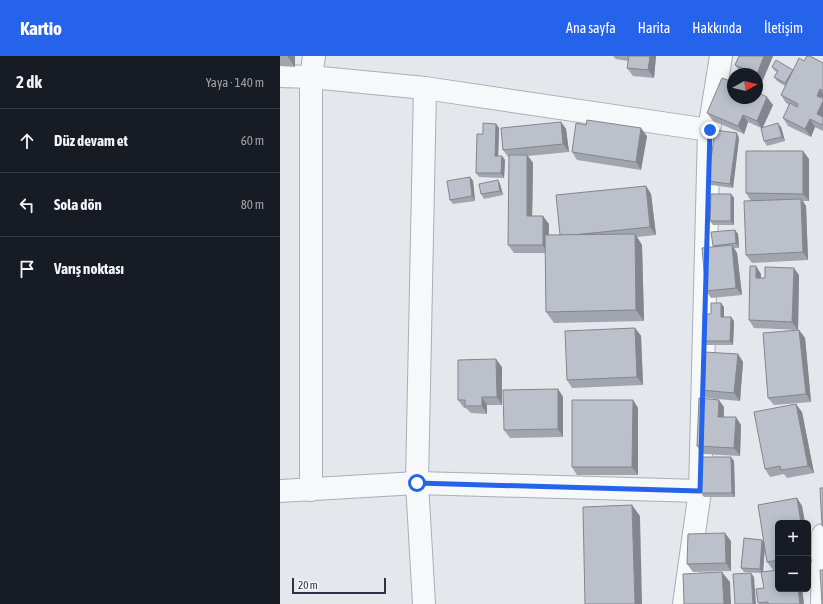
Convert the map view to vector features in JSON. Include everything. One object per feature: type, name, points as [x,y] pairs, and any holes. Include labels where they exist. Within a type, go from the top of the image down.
[{"type":"street","points":[[684,604],[700,491],[710,130],[721,56]]},
{"type":"street","points":[[280,76],[312,66],[425,88],[710,130]]},
{"type":"street","points":[[311,490],[312,66]]},
{"type":"street","points":[[424,604],[417,483],[425,88]]},
{"type":"street","points":[[280,491],[417,483],[700,491]]},
{"type":"street","points":[[822,604],[823,535]]},
{"type":"building","points":[[629,56],[650,56],[648,70],[627,68]]},
{"type":"building","points":[[739,56],[764,56],[759,68],[742,68],[735,65]]},
{"type":"building","points":[[807,56],[810,56],[823,63],[823,91],[820,89],[817,96],[821,98],[821,96],[823,101],[817,114],[823,117],[823,124],[822,125],[810,119],[805,129],[783,118],[790,103],[797,107],[798,104],[781,95],[799,58],[804,61]]},
{"type":"building","points":[[776,60],[793,70],[785,83],[774,77],[778,71],[772,67]]},
{"type":"building","points":[[722,78],[727,80],[727,104],[763,104],[763,95],[767,97],[757,121],[743,115],[738,126],[707,113]]},
{"type":"building","points":[[587,120],[641,128],[636,162],[572,152],[576,123],[586,125]]},
{"type":"building","points":[[561,122],[563,144],[503,150],[501,128]]},
{"type":"building","points":[[483,123],[496,124],[495,156],[502,156],[501,173],[476,173],[477,134],[483,134]]},
{"type":"building","points":[[778,123],[782,137],[764,141],[761,128]]},
{"type":"building","points":[[715,130],[737,133],[730,184],[708,181]]},
{"type":"building","points":[[746,151],[803,151],[803,194],[746,193]]},
{"type":"building","points":[[509,155],[527,155],[527,216],[543,216],[543,245],[508,245]]},
{"type":"building","points":[[470,177],[472,196],[450,200],[447,181]]},
{"type":"building","points":[[498,180],[500,191],[481,194],[479,184]]},
{"type":"building","points":[[646,186],[650,227],[560,235],[556,195]]},
{"type":"building","points":[[711,194],[731,194],[731,221],[710,221]]},
{"type":"building","points":[[801,199],[803,252],[746,255],[744,201]]},
{"type":"building","points":[[735,230],[736,243],[713,246],[711,232]]},
{"type":"building","points":[[635,234],[636,310],[546,312],[545,235]]},
{"type":"building","points":[[732,245],[736,288],[706,291],[702,248]]},
{"type":"building","points":[[750,266],[756,266],[756,278],[765,278],[765,267],[794,268],[792,322],[749,320]]},
{"type":"building","points":[[711,303],[721,303],[721,317],[731,317],[730,341],[704,341],[703,314],[711,314]]},
{"type":"building","points":[[635,328],[637,377],[567,380],[565,331]]},
{"type":"building","points":[[799,330],[806,394],[768,398],[763,333]]},
{"type":"building","points":[[704,352],[738,354],[734,393],[701,390]]},
{"type":"building","points":[[496,359],[497,397],[482,397],[482,406],[465,406],[465,400],[458,400],[458,360]]},
{"type":"building","points":[[558,389],[558,429],[504,430],[503,390]]},
{"type":"building","points":[[699,398],[719,400],[718,417],[736,417],[734,448],[697,446]]},
{"type":"building","points":[[572,400],[633,400],[632,467],[572,467]]},
{"type":"building","points":[[796,404],[808,466],[781,470],[780,466],[765,469],[754,412]]},
{"type":"building","points":[[701,457],[731,457],[732,493],[701,493]]},
{"type":"building","points":[[820,488],[823,488],[823,526],[822,526]]},
{"type":"building","points":[[797,498],[801,520],[775,520],[775,561],[767,562],[758,505]]},
{"type":"building","points":[[632,505],[635,604],[585,604],[583,507]]},
{"type":"building","points":[[725,533],[726,563],[687,564],[688,534]]},
{"type":"building","points":[[744,538],[762,540],[760,569],[741,568]]},
{"type":"building","points":[[775,570],[775,592],[798,592],[800,604],[768,604],[768,602],[758,603],[756,589],[764,588],[761,572]]},
{"type":"building","points":[[820,570],[823,570],[823,604],[822,604]]},
{"type":"building","points":[[722,572],[724,604],[684,604],[683,574]]},
{"type":"building","points":[[751,573],[753,604],[735,604],[733,574]]},
{"type":"route","points":[[417,483],[700,491],[710,130]]}]
